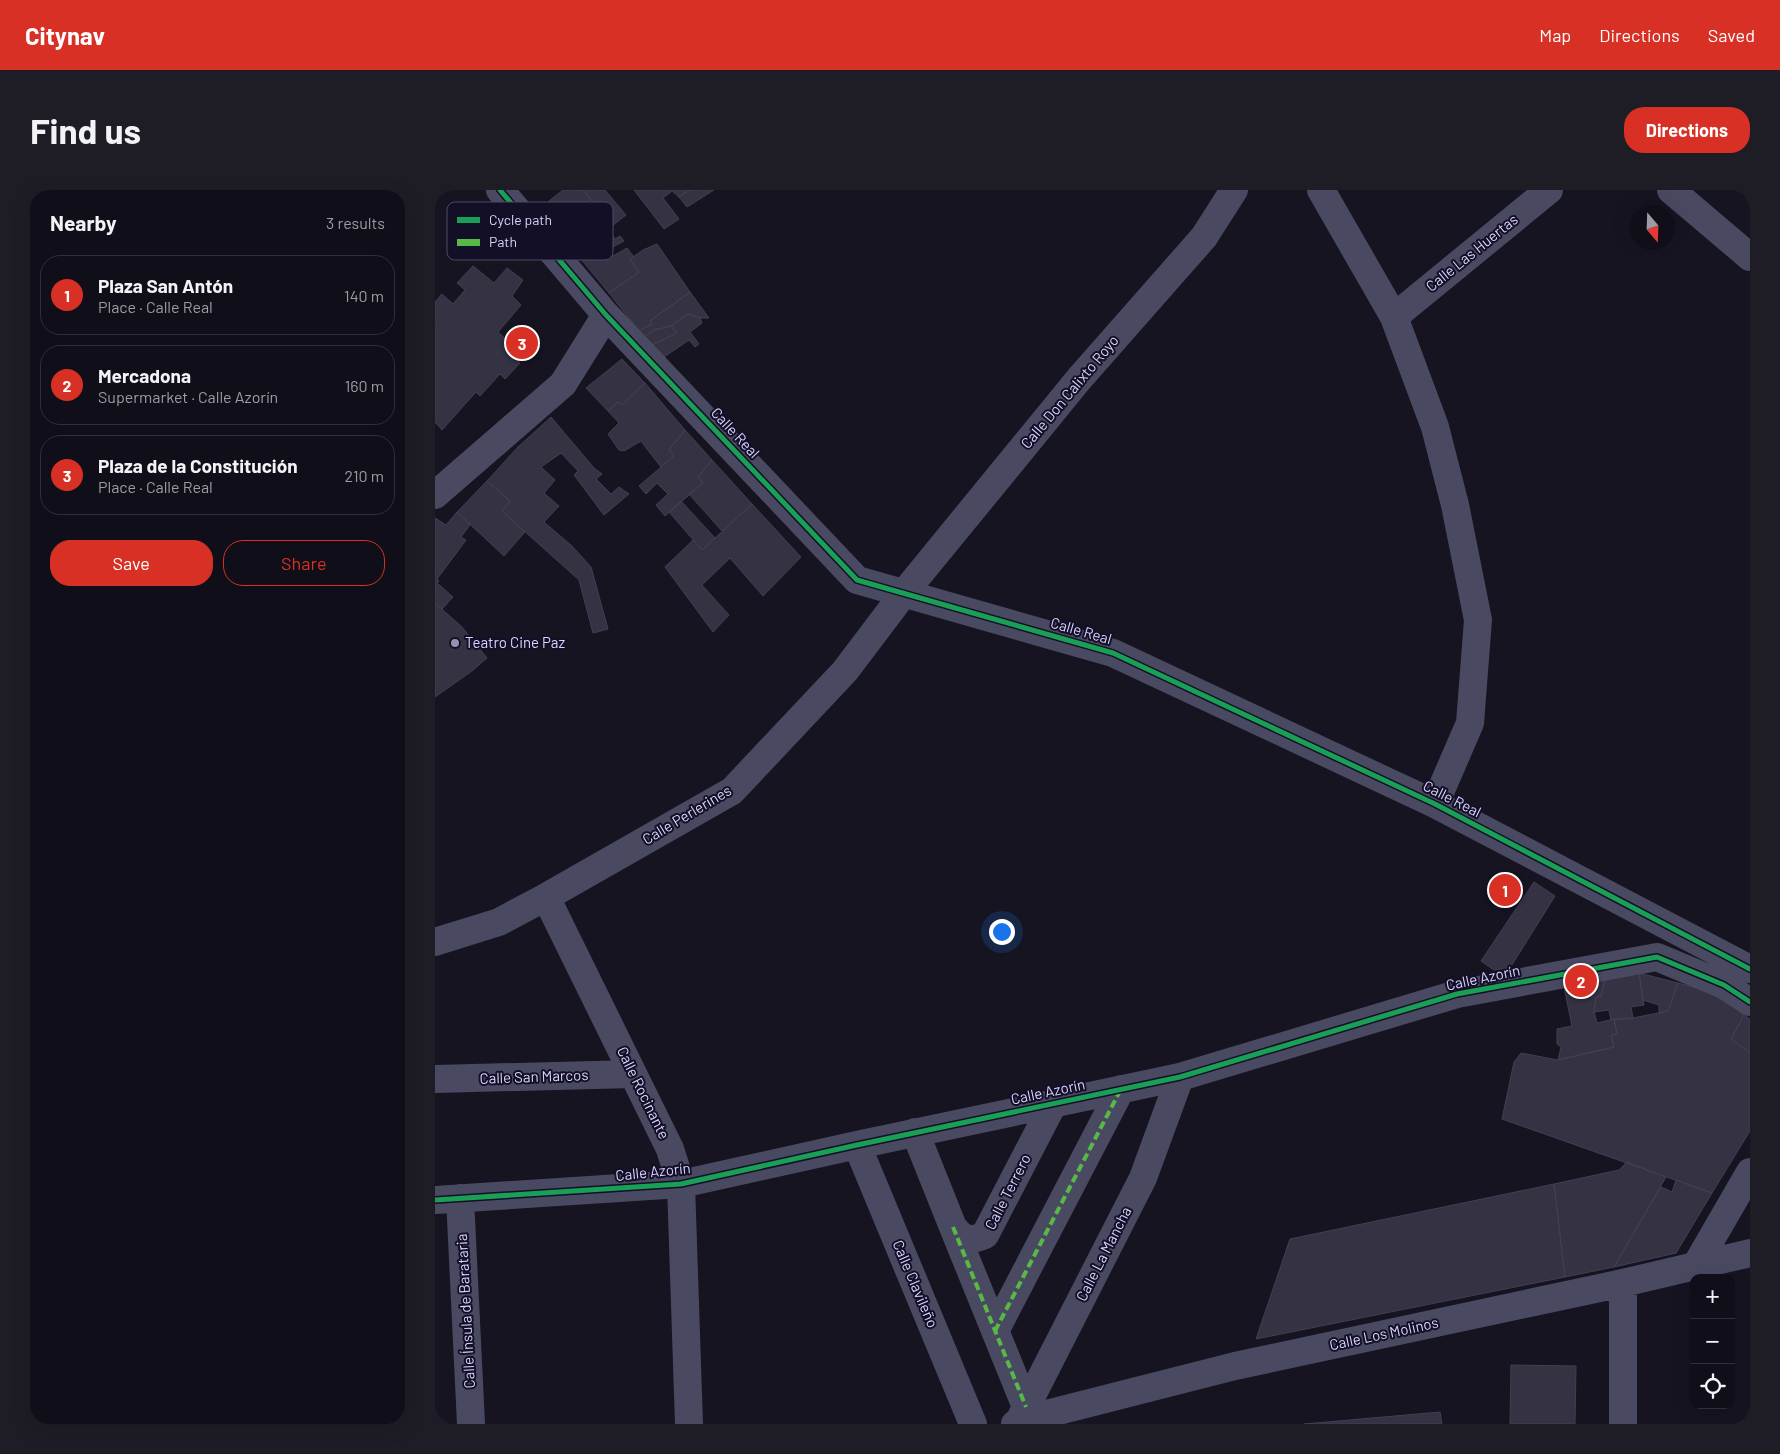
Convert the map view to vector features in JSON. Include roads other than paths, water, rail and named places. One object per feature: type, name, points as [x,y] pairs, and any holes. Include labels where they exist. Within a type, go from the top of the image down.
[{"type":"street","name":"Calle Don Calixto Royo","points":[[904,593],[1079,379],[1204,237],[1234,190]]},
{"type":"street","points":[[1321,190],[1394,317],[1435,427],[1455,505],[1478,620],[1470,723],[1435,804]]},
{"type":"street","name":"Calle Las Huertas","points":[[1394,317],[1549,190]]},
{"type":"street","points":[[1671,190],[1750,257]]},
{"type":"street","name":"Calle Real","points":[[508,192],[516,202]]},
{"type":"street","name":"Calle Real","points":[[562,260],[606,315],[857,580],[1113,653],[1435,804],[1750,969]]},
{"type":"street","points":[[435,494],[563,384],[606,315]]},
{"type":"street","name":"Calle Perlerines","points":[[435,942],[499,922],[732,791],[845,671],[904,593]]},
{"type":"street","name":"Calle Rocinante","points":[[546,897],[670,1149],[681,1184],[689,1424]]},
{"type":"street","name":"Calle Azorín","points":[[447,1199],[681,1184],[915,1132],[1179,1077],[1457,994],[1657,958],[1724,985],[1750,1002]]},
{"type":"street","name":"Calle San Marcos","points":[[435,1079],[633,1074]]},
{"type":"street","name":"Calle La Mancha","points":[[1020,1417],[1143,1178],[1179,1077]]},
{"type":"street","points":[[995,1331],[1121,1089]]},
{"type":"street","name":"Calle Terrero","points":[[953,1227],[962,1238],[974,1240],[985,1235],[1053,1104]]},
{"type":"street","points":[[915,1132],[995,1331],[1020,1417]]},
{"type":"street","name":"Calle Clavileño","points":[[857,1145],[973,1424]]},
{"type":"street","points":[[1695,1267],[1750,1172]]},
{"type":"street","name":"Calle Ínsula de Barataria","points":[[447,1199],[471,1424]]},
{"type":"street","name":"Calle Los Molinos","points":[[1020,1417],[1235,1366],[1750,1254]]},
{"type":"street","points":[[1623,1283],[1623,1424]]},
{"type":"place","name":"Plaza de la Constitución","points":[[522,343]]},
{"type":"place","name":"Teatro Cine Paz","points":[[455,643]]},
{"type":"place","name":"Plaza San Antón","points":[[1505,890]]},
{"type":"place","name":"Mercadona","points":[[1581,981]]}]
